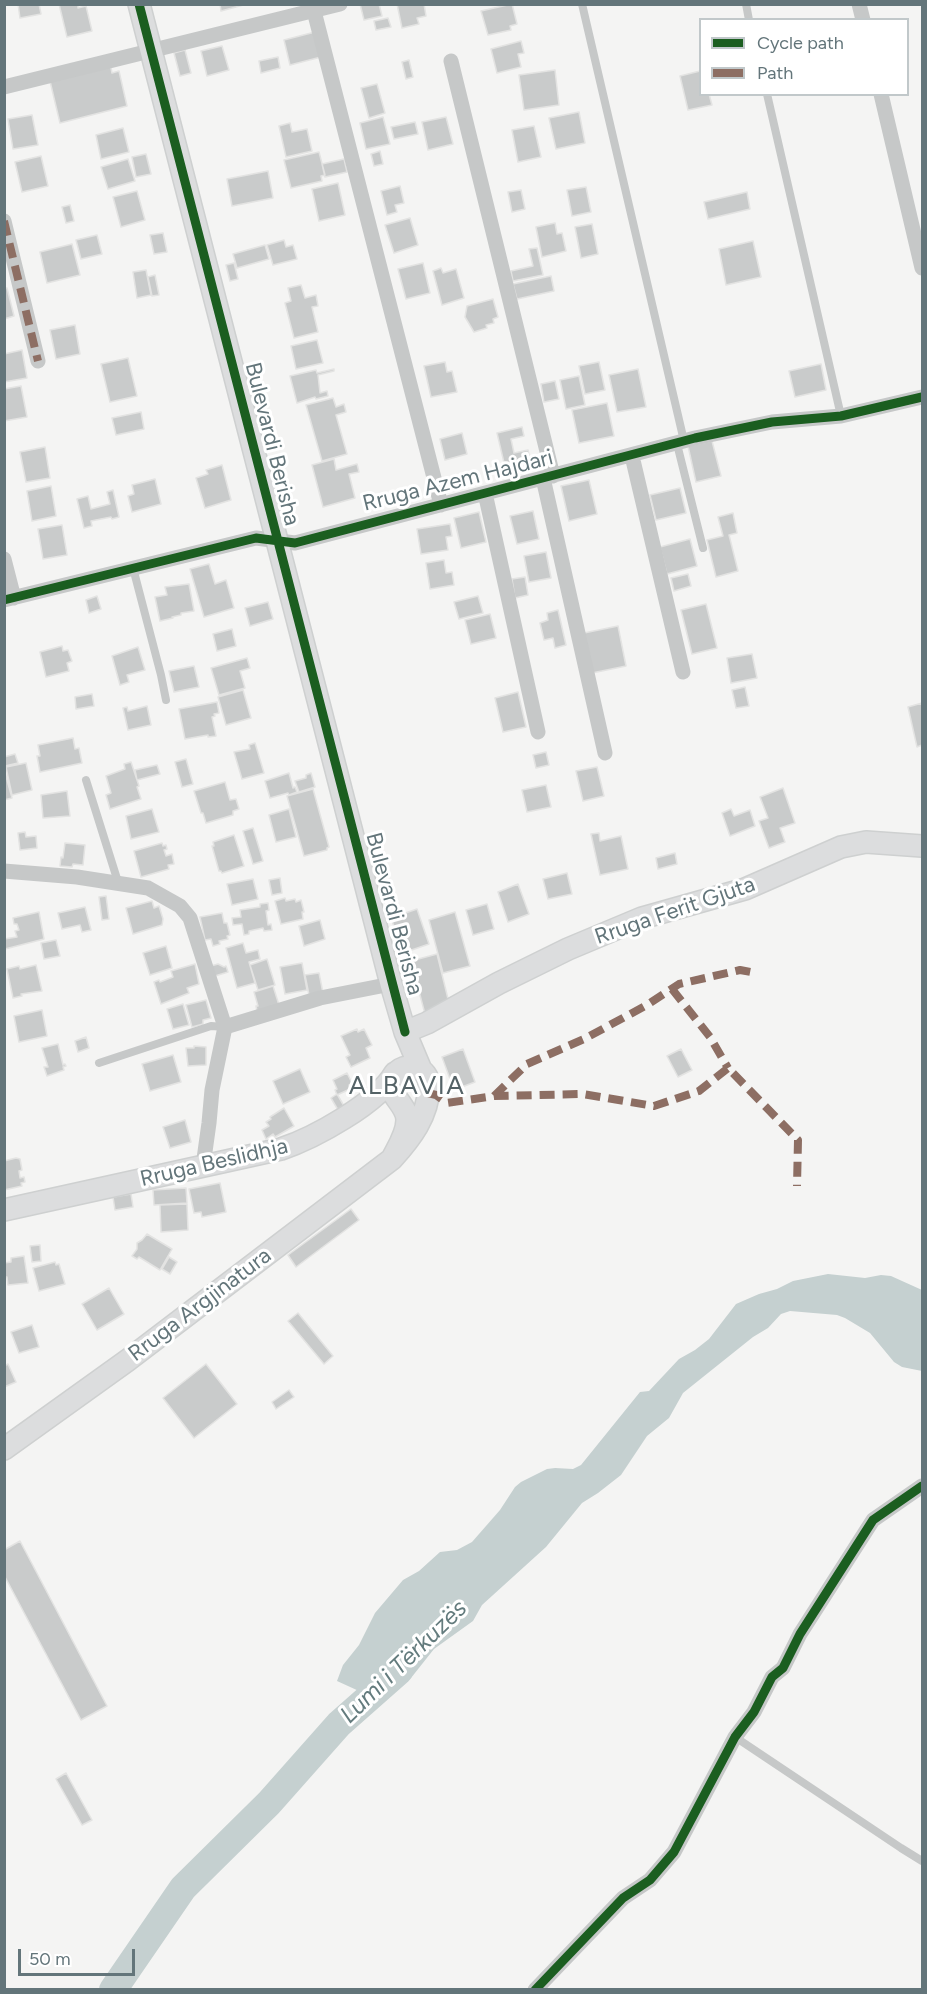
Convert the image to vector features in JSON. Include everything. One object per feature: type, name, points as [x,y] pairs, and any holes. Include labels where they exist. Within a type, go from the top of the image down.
[{"type":"main road","name":"Bulevardi Berisha","points":[[139,4],[391,984],[405,1032],[421,1070]]},
{"type":"main road","name":"Rruga Ferit Gjuta","points":[[405,1032],[427,1023],[499,983],[568,949],[642,918],[745,889],[841,847],[866,842],[922,846]]},
{"type":"main road","name":"Rruga Beslidhja","points":[[4,1210],[301,1143],[321,1132],[384,1088],[394,1076],[401,1060],[405,1032]]},
{"type":"main road","points":[[360,1106],[386,1100],[402,1103],[414,1105],[420,1102],[428,1093],[429,1080],[416,1067],[403,1068],[394,1076],[391,1088],[396,1099],[402,1103]]},
{"type":"main road","name":"Rruga Argjinatura","points":[[4,1449],[153,1341],[392,1159],[420,1124],[428,1093]]},
{"type":"main road","name":"Rruga Argjinatura","points":[[392,1159],[408,1123],[407,1113],[402,1103]]},
{"type":"street","points":[[4,87],[151,51],[283,11],[314,11],[340,4]]},
{"type":"street","points":[[314,11],[441,505]]},
{"type":"street","points":[[452,61],[548,477],[606,753]]},
{"type":"street","points":[[881,96],[922,268]]},
{"type":"street","points":[[4,221],[38,361]]},
{"type":"street","name":"Rruga Azem Hajdari","points":[[9,599],[256,538],[295,543],[681,443],[772,422],[841,416],[922,397]]},
{"type":"street","points":[[632,456],[683,672]]},
{"type":"street","points":[[485,493],[538,732]]},
{"type":"street","points":[[4,558],[9,599]]},
{"type":"street","points":[[4,871],[76,877],[147,888],[180,906],[190,918],[225,1027],[212,1090],[202,1166]]},
{"type":"street","points":[[225,1027],[320,998],[391,984]]},
{"type":"street","points":[[535,1989],[623,1898],[650,1880],[674,1852],[735,1737],[754,1712],[772,1677],[783,1668],[800,1634],[873,1520],[922,1486]]},
{"type":"lane","points":[[582,4],[703,548]]},
{"type":"lane","points":[[767,96],[841,416]]},
{"type":"lane","points":[[133,568],[166,700]]},
{"type":"lane","points":[[86,780],[118,882]]},
{"type":"lane","points":[[99,1063],[211,1026],[225,1027]]},
{"type":"lane","points":[[735,1737],[922,1861]]},
{"type":"water","points":[[828,1274],[865,1278],[891,1276],[922,1290],[922,1371],[902,1367],[894,1362],[870,1333],[845,1318],[837,1315],[790,1311],[781,1314],[768,1328],[753,1337],[683,1393],[669,1418],[647,1436],[621,1475],[582,1503],[546,1547],[482,1605],[473,1621],[434,1649],[411,1678],[383,1702],[337,1681],[343,1665],[359,1645],[375,1613],[403,1580],[419,1571],[440,1552],[457,1550],[472,1542],[521,1482],[547,1469],[573,1469],[581,1465],[640,1392],[649,1391],[679,1359],[709,1339],[736,1304],[793,1281]]},
{"type":"building","points":[[18,4],[39,4],[41,14],[20,18]]},
{"type":"building","points":[[59,4],[78,4],[78,8],[86,6],[92,31],[67,37]]},
{"type":"building","points":[[220,4],[247,4],[221,11]]},
{"type":"building","points":[[360,4],[379,4],[382,16],[364,20]]},
{"type":"building","points":[[397,4],[424,4],[426,16],[417,18],[419,24],[402,28]]},
{"type":"building","points":[[512,4],[517,24],[510,26],[511,30],[488,35],[481,11]]},
{"type":"building","points":[[388,18],[391,27],[376,30],[374,21]]},
{"type":"building","points":[[315,32],[321,57],[290,65],[284,40]]},
{"type":"building","points":[[521,41],[524,53],[518,54],[521,67],[497,73],[491,49]]},
{"type":"building","points":[[222,46],[229,70],[207,76],[201,51]]},
{"type":"building","points":[[185,50],[191,73],[180,76],[174,53]]},
{"type":"building","points":[[278,57],[280,68],[261,73],[259,61]]},
{"type":"building","points":[[409,60],[413,77],[406,79],[402,62]]},
{"type":"building","points":[[110,63],[112,73],[119,71],[127,106],[60,123],[49,77]]},
{"type":"building","points":[[555,70],[559,105],[524,110],[519,75]]},
{"type":"building","points":[[699,71],[699,96],[710,96],[712,105],[688,110],[680,76]]},
{"type":"building","points":[[377,84],[385,113],[369,118],[361,88]]},
{"type":"building","points":[[579,112],[585,143],[556,149],[549,118]]},
{"type":"building","points":[[32,115],[38,145],[13,149],[8,119]]},
{"type":"building","points":[[383,117],[390,144],[366,149],[360,123]]},
{"type":"building","points":[[446,117],[453,144],[428,150],[422,122]]},
{"type":"building","points":[[415,122],[418,134],[394,139],[391,127]]},
{"type":"building","points":[[290,123],[292,132],[307,129],[312,151],[286,157],[279,126]]},
{"type":"building","points":[[534,126],[541,157],[518,162],[512,130]]},
{"type":"building","points":[[123,128],[129,152],[101,159],[96,135]]},
{"type":"building","points":[[380,151],[383,164],[374,166],[371,154]]},
{"type":"building","points":[[319,152],[325,175],[321,176],[322,181],[291,188],[284,160]]},
{"type":"building","points":[[146,154],[151,174],[136,177],[132,157]]},
{"type":"building","points":[[41,156],[48,186],[22,192],[15,162]]},
{"type":"building","points":[[128,159],[135,181],[108,189],[101,167]]},
{"type":"building","points":[[344,159],[347,172],[325,177],[322,164]]},
{"type":"building","points":[[268,171],[273,198],[232,206],[227,179]]},
{"type":"building","points":[[338,183],[345,215],[319,221],[312,189]]},
{"type":"building","points":[[400,186],[404,203],[395,205],[397,212],[387,215],[381,191]]},
{"type":"building","points":[[586,187],[591,212],[572,216],[567,190]]},
{"type":"building","points":[[521,190],[525,209],[512,212],[508,192]]},
{"type":"building","points":[[137,191],[145,220],[121,227],[113,197]]},
{"type":"building","points":[[747,192],[750,209],[708,219],[704,202]]},
{"type":"building","points":[[70,205],[74,221],[66,223],[62,207]]},
{"type":"building","points":[[410,218],[418,245],[394,253],[385,225]]},
{"type":"building","points":[[555,223],[557,234],[562,233],[566,251],[542,257],[536,227]]},
{"type":"building","points":[[592,224],[598,254],[581,258],[575,227]]},
{"type":"building","points":[[163,233],[167,252],[154,254],[150,235]]},
{"type":"building","points":[[97,235],[102,254],[81,259],[76,240]]},
{"type":"building","points":[[284,240],[286,247],[293,245],[297,259],[273,265],[267,245]]},
{"type":"building","points":[[753,241],[761,277],[726,285],[719,249]]},
{"type":"building","points":[[72,244],[80,275],[47,283],[40,252]]},
{"type":"building","points":[[265,245],[269,259],[237,268],[233,254]]},
{"type":"building","points":[[537,248],[543,275],[513,281],[511,271],[533,266],[529,249]]},
{"type":"building","points":[[234,263],[238,279],[230,281],[226,265]]},
{"type":"building","points":[[423,263],[430,293],[406,299],[398,269]]},
{"type":"building","points":[[441,268],[443,273],[456,269],[464,298],[442,305],[433,271]]},
{"type":"building","points":[[146,270],[151,295],[137,298],[133,272]]},
{"type":"building","points":[[155,275],[159,295],[152,296],[148,277]]},
{"type":"building","points":[[551,276],[554,291],[517,299],[513,284]]},
{"type":"building","points":[[301,285],[305,298],[316,295],[318,306],[312,307],[318,332],[294,338],[285,303],[291,301],[288,288]]},
{"type":"building","points":[[4,288],[7,288],[14,316],[4,319]]},
{"type":"building","points":[[493,299],[498,317],[493,319],[494,323],[486,325],[487,328],[474,332],[465,317],[467,306]]},
{"type":"building","points":[[75,325],[80,354],[56,359],[50,330]]},
{"type":"building","points":[[317,340],[323,363],[296,369],[291,346]]},
{"type":"building","points":[[22,350],[27,378],[4,382],[4,354]]},
{"type":"building","points":[[128,358],[137,396],[110,402],[101,364]]},
{"type":"building","points":[[445,362],[447,372],[452,371],[457,392],[431,397],[424,366]]},
{"type":"building","points":[[599,362],[605,390],[585,394],[579,366]]},
{"type":"building","points":[[821,364],[826,390],[795,397],[789,371]]},
{"type":"building","points":[[334,369],[334,371],[318,375],[320,393],[327,391],[328,396],[316,399],[315,397],[297,403],[290,376],[316,370],[317,373]]},
{"type":"building","points":[[638,369],[646,407],[617,412],[609,375]]},
{"type":"building","points":[[579,376],[585,405],[566,409],[560,380]]},
{"type":"building","points":[[555,381],[559,399],[544,402],[541,384]]},
{"type":"building","points":[[21,386],[27,417],[4,421],[4,389]]},
{"type":"building","points":[[333,398],[336,407],[344,404],[346,412],[336,415],[347,454],[322,461],[306,405]]},
{"type":"building","points":[[607,403],[614,436],[579,443],[572,410]]},
{"type":"building","points":[[141,412],[144,429],[116,435],[112,418]]},
{"type":"building","points":[[522,427],[524,436],[511,439],[514,453],[528,450],[530,460],[505,467],[497,433]]},
{"type":"building","points":[[462,433],[467,454],[445,460],[440,439]]},
{"type":"building","points":[[712,441],[721,476],[696,482],[688,446]]},
{"type":"building","points":[[45,447],[50,478],[26,482],[20,452]]},
{"type":"building","points":[[334,459],[336,470],[357,464],[359,472],[349,474],[355,498],[323,507],[312,465]]},
{"type":"building","points":[[222,465],[231,500],[205,508],[196,478],[208,474],[206,470]]},
{"type":"building","points":[[155,479],[161,504],[132,512],[128,496],[134,494],[132,485]]},
{"type":"building","points":[[589,480],[597,514],[569,521],[561,486]]},
{"type":"building","points":[[51,486],[56,516],[32,521],[27,491]]},
{"type":"building","points":[[680,488],[686,513],[656,520],[650,495]]},
{"type":"building","points":[[113,490],[119,517],[91,521],[92,526],[84,528],[77,499],[88,496],[91,509],[110,504],[107,492]]},
{"type":"building","points":[[533,511],[539,539],[517,544],[510,516]]},
{"type":"building","points":[[479,512],[486,542],[461,548],[454,518]]},
{"type":"building","points":[[733,513],[737,533],[729,535],[738,571],[716,577],[707,540],[723,536],[718,517]]},
{"type":"building","points":[[450,524],[452,536],[446,537],[448,550],[421,554],[417,529]]},
{"type":"building","points":[[62,525],[67,555],[43,559],[38,529]]},
{"type":"building","points":[[690,539],[697,566],[667,574],[660,547]]},
{"type":"building","points":[[546,552],[551,578],[529,582],[524,556]]},
{"type":"building","points":[[444,560],[446,573],[452,572],[454,585],[430,589],[426,563]]},
{"type":"building","points":[[209,564],[215,584],[226,580],[234,608],[204,617],[190,569]]},
{"type":"building","points":[[688,574],[691,586],[674,591],[671,578]]},
{"type":"building","points":[[525,577],[528,595],[515,598],[512,579]]},
{"type":"building","points":[[189,584],[194,611],[160,621],[155,597],[167,595],[165,587]]},
{"type":"building","points":[[97,596],[101,609],[89,613],[86,600]]},
{"type":"building","points":[[478,596],[483,613],[459,619],[454,602]]},
{"type":"building","points":[[268,602],[273,619],[250,626],[245,608]]},
{"type":"building","points":[[706,604],[717,648],[692,654],[681,610]]},
{"type":"building","points":[[558,610],[566,645],[555,648],[553,638],[544,640],[540,623],[548,620],[547,613]]},
{"type":"building","points":[[490,614],[496,638],[471,644],[465,620]]},
{"type":"building","points":[[618,626],[626,666],[592,673],[584,633]]},
{"type":"building","points":[[232,629],[236,646],[217,651],[213,634]]},
{"type":"building","points":[[62,646],[63,651],[68,650],[72,661],[67,663],[69,671],[46,677],[40,652]]},
{"type":"building","points":[[138,647],[145,670],[127,675],[129,682],[120,685],[112,656]]},
{"type":"building","points":[[752,654],[757,678],[731,683],[727,658]]},
{"type":"building","points":[[247,658],[250,668],[240,671],[245,688],[219,695],[211,668]]},
{"type":"building","points":[[194,666],[199,687],[174,692],[169,671]]},
{"type":"building","points":[[745,687],[749,706],[736,708],[732,690]]},
{"type":"building","points":[[243,690],[251,718],[226,725],[218,697]]},
{"type":"building","points":[[518,692],[526,727],[503,732],[495,698]]},
{"type":"building","points":[[92,694],[94,706],[76,709],[75,697]]},
{"type":"building","points":[[217,702],[219,713],[212,717],[216,736],[185,739],[179,709]]},
{"type":"building","points":[[922,703],[922,745],[917,747],[908,707]]},
{"type":"building","points":[[147,706],[151,725],[128,730],[123,708],[127,707],[128,711]]},
{"type":"building","points":[[73,738],[75,749],[79,748],[82,763],[40,772],[37,756],[40,756],[38,745]]},
{"type":"building","points":[[255,743],[264,773],[242,779],[234,752],[250,749],[249,745]]},
{"type":"building","points":[[546,752],[549,765],[536,768],[533,755]]},
{"type":"building","points":[[15,754],[18,763],[5,766],[4,757]]},
{"type":"building","points":[[186,759],[193,784],[182,787],[175,762]]},
{"type":"building","points":[[131,762],[141,799],[110,809],[106,795],[111,793],[106,776],[125,769],[124,764]]},
{"type":"building","points":[[26,763],[32,790],[12,795],[6,767]]},
{"type":"building","points":[[157,765],[160,774],[137,780],[135,770]]},
{"type":"building","points":[[597,767],[604,796],[583,801],[576,771]]},
{"type":"building","points":[[4,769],[12,798],[4,800]]},
{"type":"building","points":[[289,773],[293,788],[295,787],[297,792],[270,798],[265,781]]},
{"type":"building","points":[[311,773],[315,787],[299,792],[295,781],[306,778],[306,775]]},
{"type":"building","points":[[225,782],[230,800],[236,799],[239,809],[233,811],[233,815],[206,823],[194,791]]},
{"type":"building","points":[[546,785],[551,807],[527,812],[522,790]]},
{"type":"building","points":[[783,788],[795,823],[780,828],[785,842],[769,848],[759,821],[768,818],[760,797]]},
{"type":"building","points":[[313,789],[329,847],[327,850],[304,856],[287,796]]},
{"type":"building","points":[[67,791],[70,816],[43,818],[41,795]]},
{"type":"building","points":[[152,809],[159,832],[131,839],[126,816]]},
{"type":"building","points":[[289,809],[296,837],[276,842],[269,815]]},
{"type":"building","points":[[731,809],[734,816],[750,810],[755,826],[730,836],[722,813]]},
{"type":"building","points":[[253,828],[263,861],[253,864],[243,831]]},
{"type":"building","points":[[25,832],[26,837],[36,836],[37,848],[20,850],[18,833]]},
{"type":"building","points":[[599,833],[600,841],[621,836],[628,869],[600,875],[591,834]]},
{"type":"building","points":[[234,835],[244,866],[222,873],[219,871],[213,842]]},
{"type":"building","points":[[65,843],[85,845],[83,865],[60,866]]},
{"type":"building","points":[[162,843],[163,846],[166,845],[167,849],[164,850],[166,856],[172,854],[174,864],[168,865],[169,869],[141,877],[134,851]]},
{"type":"building","points":[[675,853],[677,864],[658,869],[656,858]]},
{"type":"building","points":[[567,873],[572,894],[548,899],[543,879]]},
{"type":"building","points":[[280,878],[282,893],[272,895],[269,880]]},
{"type":"building","points":[[253,879],[258,899],[232,905],[227,884]]},
{"type":"building","points":[[518,884],[529,914],[508,922],[498,892]]},
{"type":"building","points":[[106,896],[109,919],[102,920],[99,897]]},
{"type":"building","points":[[285,898],[286,901],[301,900],[303,919],[281,924],[275,901]]},
{"type":"building","points":[[152,901],[154,908],[159,906],[163,919],[162,925],[133,934],[126,908]]},
{"type":"building","points":[[268,903],[269,910],[266,911],[268,925],[271,924],[272,930],[264,931],[263,928],[249,931],[249,934],[244,935],[242,924],[233,925],[232,918],[241,917],[240,910],[260,907],[260,904]]},
{"type":"building","points":[[487,904],[494,929],[473,935],[466,910]]},
{"type":"building","points":[[85,907],[91,930],[82,932],[80,925],[62,929],[58,913]]},
{"type":"building","points":[[417,909],[429,944],[403,953],[391,918]]},
{"type":"building","points":[[39,912],[44,939],[5,949],[4,939],[17,937],[15,931],[19,930],[13,918]]},
{"type":"building","points":[[455,912],[470,966],[443,973],[429,920]]},
{"type":"building","points":[[222,913],[230,935],[227,936],[228,939],[219,941],[220,944],[213,946],[211,939],[205,940],[200,917]]},
{"type":"building","points":[[320,920],[325,939],[304,946],[299,926]]},
{"type":"building","points":[[56,940],[60,956],[44,959],[41,943]]},
{"type":"building","points":[[243,943],[246,953],[258,950],[260,959],[249,962],[255,983],[237,988],[226,948]]},
{"type":"building","points":[[166,946],[172,968],[150,975],[143,953]]},
{"type":"building","points":[[437,954],[450,1007],[425,1014],[411,961]]},
{"type":"building","points":[[267,959],[275,985],[258,990],[250,965]]},
{"type":"building","points":[[302,963],[307,990],[285,994],[280,967]]},
{"type":"building","points":[[195,964],[199,984],[187,988],[189,993],[161,1004],[154,982],[173,977],[171,971]]},
{"type":"building","points":[[218,964],[226,966],[228,972],[215,976],[211,966]]},
{"type":"building","points":[[36,965],[42,991],[21,994],[22,996],[13,998],[7,969]]},
{"type":"building","points":[[319,973],[323,993],[309,995],[305,975]]},
{"type":"building","points":[[273,986],[279,1005],[257,1011],[254,992]]},
{"type":"building","points":[[206,1000],[211,1018],[203,1020],[203,1024],[192,1027],[186,1005]]},
{"type":"building","points":[[183,1004],[189,1025],[173,1029],[167,1009]]},
{"type":"building","points":[[42,1010],[47,1036],[19,1042],[14,1016]]},
{"type":"building","points":[[357,1029],[358,1032],[364,1029],[372,1045],[366,1048],[370,1058],[351,1067],[346,1057],[350,1055],[341,1036]]},
{"type":"building","points":[[86,1037],[89,1048],[78,1052],[75,1041]]},
{"type":"building","points":[[58,1044],[63,1065],[66,1066],[63,1067],[64,1070],[47,1076],[44,1067],[48,1067],[42,1048]]},
{"type":"building","points":[[194,1046],[206,1047],[206,1065],[188,1066],[186,1048],[194,1048]]},
{"type":"building","points":[[463,1049],[475,1082],[454,1090],[442,1057]]},
{"type":"building","points":[[681,1049],[692,1070],[678,1077],[667,1056]]},
{"type":"building","points":[[173,1055],[181,1082],[150,1091],[142,1064]]},
{"type":"building","points":[[300,1069],[310,1092],[283,1104],[273,1081]]},
{"type":"building","points":[[347,1073],[352,1083],[349,1085],[350,1089],[337,1095],[333,1080]]},
{"type":"building","points":[[337,1094],[344,1106],[338,1110],[331,1098]]},
{"type":"building","points":[[284,1108],[294,1126],[275,1137],[273,1134],[266,1139],[262,1130],[269,1126],[266,1122]]},
{"type":"building","points":[[185,1120],[191,1142],[170,1148],[163,1127]]},
{"type":"building","points":[[20,1159],[22,1170],[19,1171],[20,1178],[24,1177],[25,1182],[21,1183],[22,1186],[4,1190],[4,1161]]},
{"type":"building","points":[[220,1183],[226,1212],[202,1217],[201,1212],[194,1213],[189,1189]]},
{"type":"building","points":[[186,1188],[187,1203],[154,1205],[153,1190]]},
{"type":"building","points":[[131,1194],[133,1207],[115,1210],[113,1197]]},
{"type":"building","points":[[187,1204],[188,1230],[161,1232],[160,1205]]},
{"type":"building","points":[[351,1209],[359,1220],[296,1267],[288,1255]]},
{"type":"building","points":[[147,1234],[172,1249],[160,1270],[139,1257],[137,1259],[132,1256],[137,1249],[137,1243]]},
{"type":"building","points":[[40,1245],[41,1261],[32,1262],[30,1246]]},
{"type":"building","points":[[24,1256],[28,1283],[8,1285],[7,1277],[4,1277],[4,1263],[11,1262],[11,1258]]},
{"type":"building","points":[[169,1257],[177,1262],[170,1274],[162,1269]]},
{"type":"building","points":[[55,1262],[56,1265],[59,1264],[65,1284],[39,1291],[33,1268]]},
{"type":"building","points":[[109,1288],[124,1314],[97,1330],[82,1304]]},
{"type":"building","points":[[298,1313],[333,1356],[324,1364],[288,1321]]},
{"type":"building","points":[[32,1325],[39,1347],[19,1353],[11,1332]]},
{"type":"building","points":[[8,1364],[16,1382],[4,1387],[4,1366]]},
{"type":"building","points":[[206,1364],[237,1404],[194,1438],[163,1398]]},
{"type":"building","points":[[289,1390],[294,1397],[276,1409],[272,1402]]},
{"type":"building","points":[[20,1541],[107,1706],[81,1720],[4,1575],[4,1550]]},
{"type":"building","points":[[66,1773],[92,1820],[82,1825],[56,1779]]},
{"type":"waterway","name":"Lumi i Tërkuzës","points":[[113,1990],[183,1888],[269,1803],[339,1724],[399,1671]]},
{"type":"marked path","points":[[4,221],[38,361]]},
{"type":"marked path","points":[[494,1096],[527,1064],[584,1039],[647,1005],[679,984],[740,970],[756,973]]},
{"type":"marked path","points":[[672,989],[710,1037],[728,1068]]},
{"type":"marked path","points":[[428,1093],[436,1095],[447,1103],[494,1096],[583,1094],[654,1106],[699,1091],[728,1068],[798,1140],[797,1186]]},
{"type":"cycle path","points":[[139,4],[405,1032]]},
{"type":"cycle path","points":[[4,600],[256,538],[295,543],[695,438],[772,422],[841,416],[922,397]]},
{"type":"cycle path","points":[[535,1990],[623,1898],[650,1880],[674,1852],[735,1737],[754,1712],[772,1677],[783,1668],[800,1634],[873,1520],[922,1486]]},
{"type":"district","name":"ALBAVIA","points":[[407,1086]]}]
